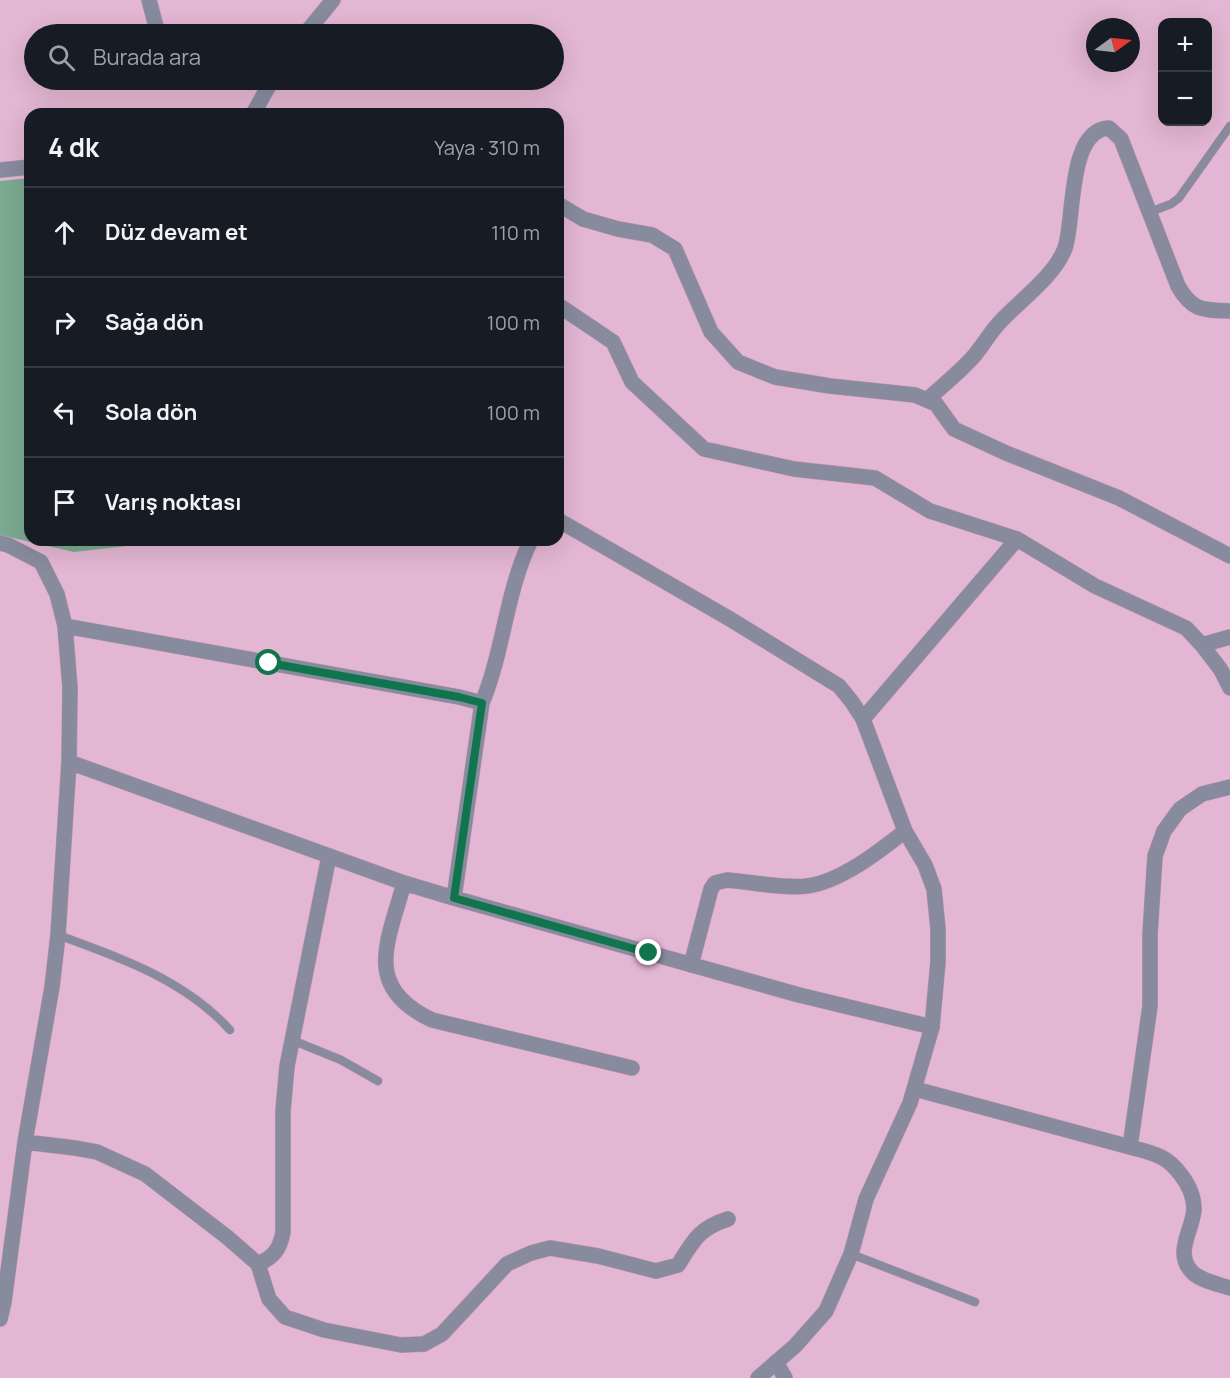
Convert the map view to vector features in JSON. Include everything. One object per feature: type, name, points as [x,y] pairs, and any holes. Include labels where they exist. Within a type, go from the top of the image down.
[{"type":"street","points":[[148,0],[155,24]]},
{"type":"street","points":[[313,24],[333,0]]},
{"type":"street","points":[[256,108],[266,90]]},
{"type":"street","points":[[927,400],[972,357],[998,325],[1060,260],[1066,246],[1077,168],[1084,147],[1092,134],[1100,128],[1108,128],[1121,139],[1185,299],[1196,307],[1230,311]]},
{"type":"street","points":[[0,170],[24,168]]},
{"type":"street","points":[[564,208],[583,219],[618,229],[652,235],[675,249],[711,332],[738,362],[774,376],[830,386],[915,395],[936,404],[954,429],[1006,453],[1119,498],[1230,556]]},
{"type":"street","points":[[564,309],[613,342],[632,382],[704,449],[794,469],[875,478],[930,511],[1017,538],[1095,586],[1186,628],[1221,670],[1230,688]]},
{"type":"street","points":[[564,523],[730,619],[839,686],[863,719],[905,831],[925,865],[934,889],[938,929],[938,962],[932,1028],[915,1089],[866,1199],[851,1254],[826,1311],[795,1346],[758,1378]]},
{"type":"street","points":[[863,719],[1017,538]]},
{"type":"street","points":[[0,543],[41,562],[57,594],[65,626],[70,688],[69,762],[57,935],[51,987],[24,1142],[0,1319]]},
{"type":"street","points":[[454,898],[482,703],[491,680],[522,560],[528,546]]},
{"type":"street","points":[[65,626],[482,703]]},
{"type":"street","points":[[1202,645],[1230,636]]},
{"type":"street","points":[[69,762],[404,883],[799,995],[932,1028]]},
{"type":"street","points":[[1130,1147],[1150,1006],[1150,934],[1155,856],[1164,831],[1180,808],[1202,794],[1230,788]]},
{"type":"street","points":[[691,965],[711,889],[715,883],[728,880],[804,886],[819,884],[882,849],[905,831]]},
{"type":"street","points":[[258,1264],[271,1258],[276,1252],[283,1232],[283,1110],[287,1066],[329,856]]},
{"type":"street","points":[[404,883],[384,958],[388,979],[393,990],[414,1012],[432,1020],[632,1068]]},
{"type":"street","points":[[915,1089],[1161,1157],[1172,1165],[1186,1182],[1193,1201],[1194,1212],[1184,1247],[1185,1263],[1200,1278],[1230,1288]]},
{"type":"street","points":[[24,1142],[97,1152],[145,1174],[258,1264],[269,1299],[285,1317],[324,1330],[401,1345],[424,1344],[442,1334],[507,1264],[531,1253],[550,1248],[598,1256],[656,1271],[678,1265],[697,1236],[715,1223],[728,1219]]},
{"type":"street","points":[[776,1362],[785,1378]]},
{"type":"lane","points":[[1150,212],[1172,204],[1179,198],[1230,126]]},
{"type":"lane","points":[[57,935],[125,961],[183,989],[204,1004],[230,1030]]},
{"type":"lane","points":[[292,1040],[341,1060],[378,1081]]},
{"type":"lane","points":[[851,1254],[975,1302]]},
{"type":"green space","points":[[24,179],[24,541],[0,535],[0,181]]},
{"type":"green space","points":[[48,546],[127,546],[74,552]]},
{"type":"route","points":[[269,663],[482,703],[454,898],[649,953]]}]
